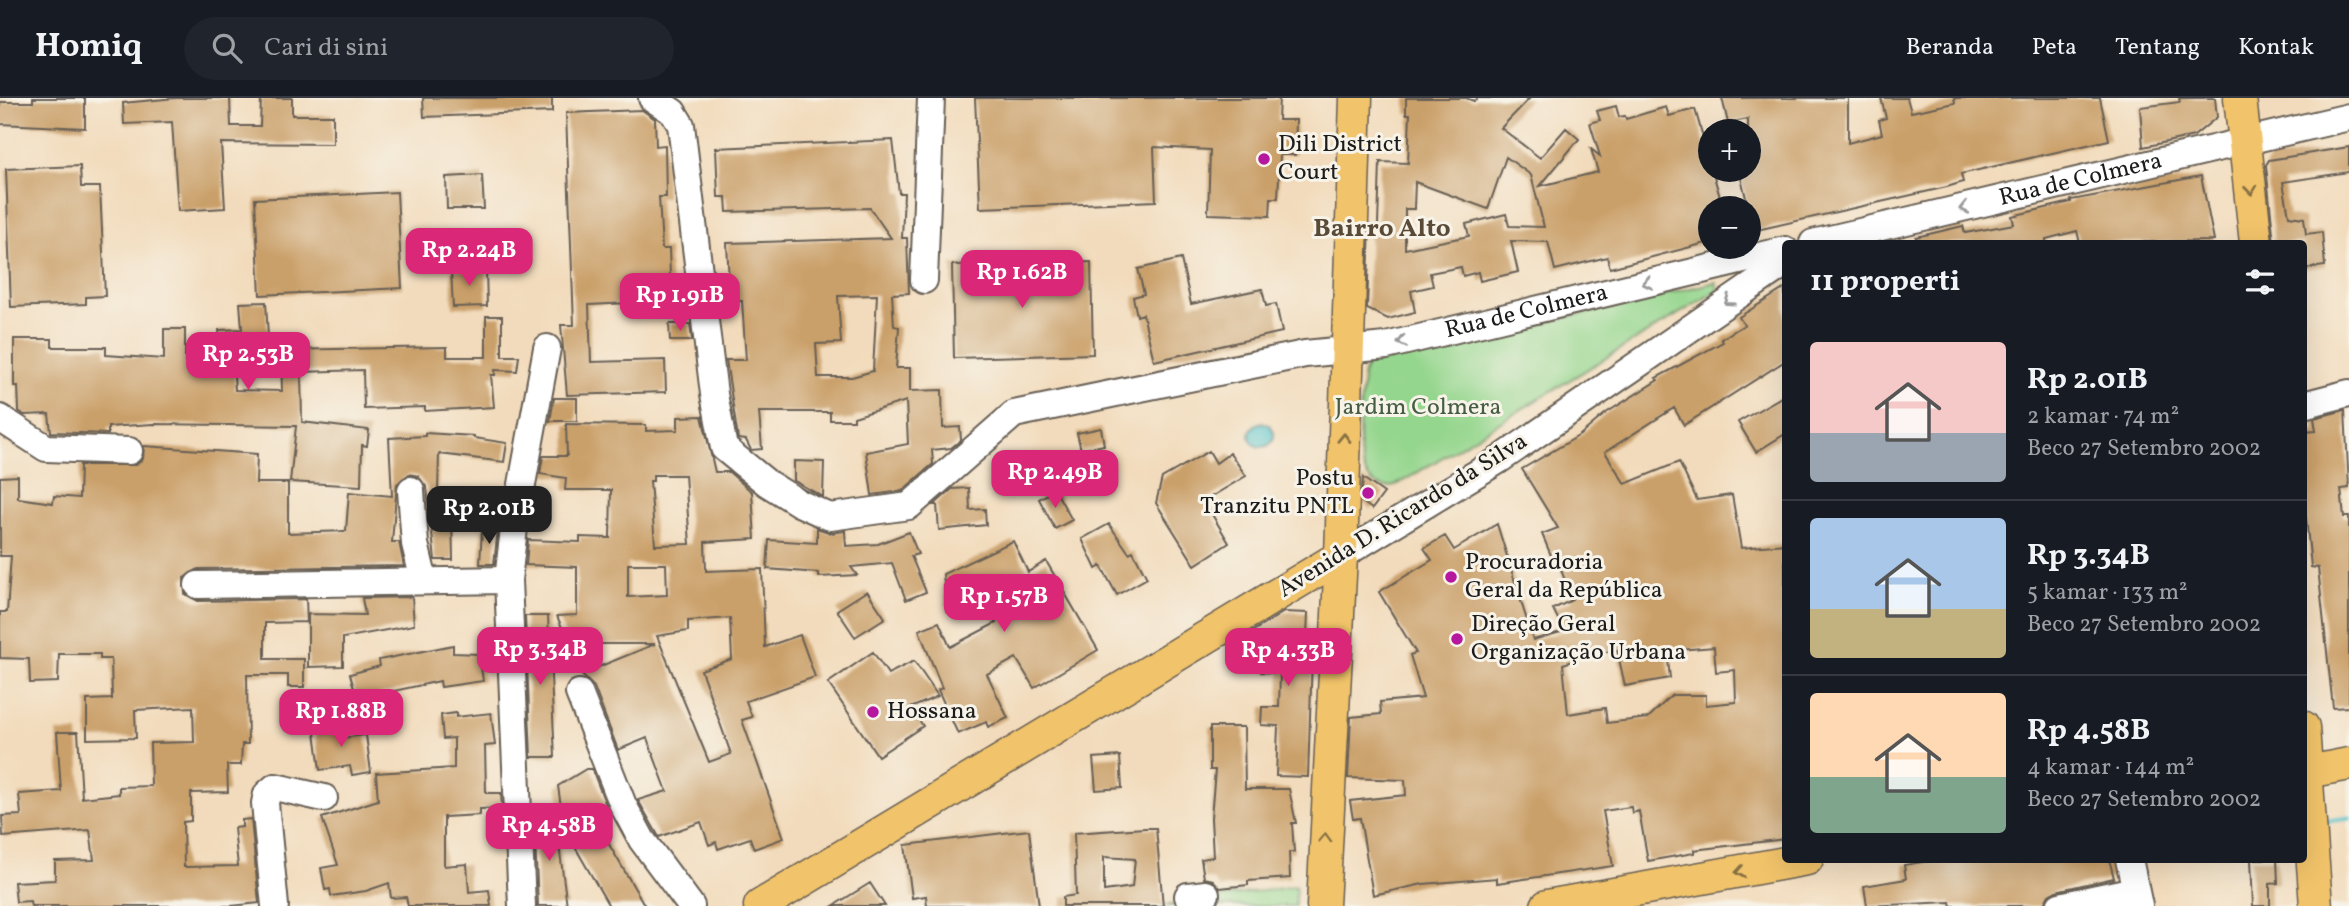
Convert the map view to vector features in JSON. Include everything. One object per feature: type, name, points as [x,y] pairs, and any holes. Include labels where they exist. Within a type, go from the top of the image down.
[{"type":"main road","points":[[1322,906],[1341,556],[1356,98]]},
{"type":"main road","points":[[2240,98],[2256,240]]},
{"type":"main road","name":"Avenida D. Ricardo da Silva","points":[[760,906],[1341,556]]},
{"type":"main road","points":[[2307,771],[2349,764]]},
{"type":"main road","points":[[2307,809],[2316,906]]},
{"type":"main road","points":[[1547,906],[1785,863]]},
{"type":"street","name":"Rua de Colmera","points":[[652,98],[673,112],[681,125],[714,394],[724,448],[767,483],[799,503],[830,517],[909,506],[1014,414],[1293,356],[1386,346],[1782,251]]},
{"type":"street","points":[[924,280],[932,98]]},
{"type":"street","name":"Rua de Colmera","points":[[1826,240],[2349,117]]},
{"type":"street","name":"Avenida D. Ricardo da Silva","points":[[1341,556],[1499,460],[1782,265]]},
{"type":"street","points":[[522,906],[508,580],[514,528],[547,348]]},
{"type":"street","points":[[2307,404],[2349,393]]},
{"type":"street","points":[[0,418],[46,448],[129,450]]},
{"type":"street","points":[[411,490],[415,544],[424,581]]},
{"type":"street","points":[[198,585],[508,580]]},
{"type":"street","points":[[579,693],[623,805],[642,840],[691,906]]},
{"type":"street","points":[[275,906],[265,803],[267,793],[275,787],[288,788],[324,799]]},
{"type":"street","points":[[2060,906],[2137,898],[2130,863]]},
{"type":"green space","name":"Jardim Colmera","points":[[1716,282],[1718,290],[1395,486],[1379,486],[1368,478],[1362,464],[1359,426],[1363,375],[1367,365]]},
{"type":"green space","points":[[1296,886],[1295,906],[1162,906]]},
{"type":"water","points":[[1262,423],[1270,427],[1274,435],[1270,443],[1262,447],[1254,443],[1250,435],[1254,427]]},
{"type":"building","points":[[33,98],[85,98],[85,128],[0,124],[0,102],[33,102]]},
{"type":"building","points":[[176,98],[230,98],[231,126],[260,126],[261,98],[292,98],[292,115],[333,115],[333,144],[221,143],[225,208],[178,211],[172,122],[124,124],[123,103]]},
{"type":"building","points":[[423,98],[552,98],[552,112],[424,117]]},
{"type":"building","points":[[975,98],[1279,98],[1278,120],[1296,120],[1295,155],[1280,155],[1278,198],[1271,198],[1270,216],[1208,214],[1210,150],[1154,147],[1156,201],[980,208]]},
{"type":"building","points":[[1406,98],[1466,98],[1474,101],[1478,98],[1530,98],[1501,128],[1540,158],[1566,128],[1579,139],[1540,186],[1598,172],[1591,149],[1600,156],[1590,123],[1600,120],[1597,111],[1616,106],[1619,117],[1625,116],[1626,119],[1666,107],[1669,116],[1695,109],[1698,120],[1698,182],[1716,182],[1720,196],[1698,196],[1698,245],[1610,268],[1607,257],[1555,270],[1548,242],[1511,241],[1518,272],[1480,281],[1478,272],[1463,276],[1461,267],[1430,273],[1433,286],[1411,291],[1415,312],[1388,319],[1367,309],[1370,225],[1378,225],[1380,162],[1408,163],[1410,114],[1406,114]],"holes":[[[1506,157],[1531,175],[1544,227],[1509,226],[1506,214],[1466,224],[1469,236],[1405,249],[1405,209],[1414,209],[1415,182],[1488,209]]]},
{"type":"building","points":[[1722,98],[1848,98],[1848,143],[1882,134],[1879,120],[1886,118],[1881,98],[1907,98],[1911,112],[1955,103],[1954,98],[2100,98],[2109,140],[1961,174],[1963,182],[1947,187],[1761,229],[1761,196],[1746,196],[1742,182],[1761,182],[1761,119],[1727,119]]},
{"type":"building","points":[[2179,98],[2215,98],[2217,117],[2194,136],[2143,147],[2140,107],[2180,102]]},
{"type":"building","points":[[642,110],[655,119],[656,146],[665,145],[666,197],[659,197],[662,249],[669,249],[671,301],[589,305],[591,362],[665,360],[666,392],[567,395],[561,325],[574,325],[566,113]]},
{"type":"building","points":[[893,140],[899,193],[904,193],[902,238],[907,238],[909,293],[892,294],[894,326],[899,327],[896,368],[910,368],[910,391],[942,390],[943,428],[960,427],[961,440],[951,448],[932,450],[933,464],[902,491],[872,495],[866,452],[908,444],[906,401],[854,417],[854,420],[830,420],[830,412],[759,412],[762,449],[751,450],[746,440],[738,439],[726,360],[746,360],[742,301],[730,301],[727,243],[891,238],[870,208],[727,212],[726,197],[718,197],[716,148]],"holes":[[[877,295],[873,371],[852,377],[818,377],[816,344],[841,343],[838,296]]]},
{"type":"building","points":[[2349,147],[2349,172],[2283,182],[2289,216],[2304,218],[2306,234],[2322,232],[2325,266],[2307,268],[2307,240],[2274,240],[2266,165],[2269,160]]},
{"type":"building","points":[[80,166],[81,187],[100,187],[105,296],[86,297],[86,304],[11,307],[6,169]]},
{"type":"building","points":[[482,175],[484,209],[447,209],[446,177]]},
{"type":"building","points":[[2201,176],[2214,240],[2079,240],[2077,231],[2046,240],[1916,240],[1916,237],[1963,226],[1965,233],[2014,224],[2012,216],[2071,200]]},
{"type":"building","points":[[397,192],[402,288],[260,295],[255,199]]},
{"type":"building","points":[[1181,259],[1191,304],[1262,289],[1266,306],[1276,304],[1282,332],[1154,361],[1143,314],[1137,316],[1133,297],[1144,294],[1138,269]]},
{"type":"building","points":[[1091,262],[1093,354],[954,358],[952,265]]},
{"type":"building","points":[[486,269],[487,306],[453,307],[451,270]]},
{"type":"building","points":[[1782,290],[1782,363],[1684,425],[1674,408],[1605,452],[1625,484],[1679,462],[1697,500],[1732,495],[1741,548],[1782,544],[1782,839],[1694,850],[1694,853],[1648,861],[1639,811],[1632,813],[1631,807],[1603,811],[1613,866],[1497,883],[1497,878],[1423,884],[1373,895],[1360,818],[1353,819],[1350,801],[1406,795],[1405,780],[1348,778],[1351,717],[1381,714],[1380,702],[1423,698],[1410,655],[1416,653],[1379,592],[1432,560],[1424,548],[1445,536],[1454,550],[1497,524],[1533,640],[1564,631],[1553,609],[1572,600],[1556,556],[1552,558],[1542,534],[1558,528],[1522,469],[1580,435],[1606,413],[1658,380],[1656,378],[1723,342],[1721,339],[1744,325],[1739,317]],"holes":[[[1714,647],[1716,672],[1735,670],[1736,702],[1706,705],[1706,695],[1672,695],[1648,718],[1607,723],[1605,708],[1568,714],[1563,664],[1573,661],[1572,658],[1617,650],[1625,686],[1670,678],[1667,651]]]},
{"type":"building","points":[[266,302],[269,354],[221,357],[219,330],[242,329],[240,303]]},
{"type":"building","points":[[486,316],[502,316],[502,356],[519,356],[517,371],[495,370],[495,375],[491,375],[494,407],[425,411],[425,407],[364,409],[363,370],[301,372],[302,422],[369,430],[367,446],[362,445],[361,486],[290,482],[296,426],[153,424],[108,427],[108,434],[51,432],[49,414],[24,415],[19,411],[18,386],[14,386],[14,339],[52,339],[52,347],[106,347],[106,355],[164,359],[164,329],[185,329],[185,362],[233,362],[235,390],[282,391],[281,350],[447,347],[447,357],[486,357]]},
{"type":"building","points":[[669,324],[690,324],[692,341],[670,341]]},
{"type":"building","points":[[1782,397],[1782,436],[1756,452],[1738,422]]},
{"type":"building","points":[[554,398],[577,398],[577,421],[550,421]]},
{"type":"building","points":[[2345,410],[2349,488],[2341,489],[2344,517],[2349,517],[2349,707],[2333,708],[2318,568],[2311,567],[2307,526],[2307,432],[2316,431],[2314,418]]},
{"type":"building","points":[[702,416],[715,472],[729,472],[752,492],[755,539],[705,542],[706,571],[762,569],[765,647],[800,635],[815,677],[746,701],[752,717],[742,720],[784,838],[754,849],[750,838],[718,849],[716,842],[709,845],[701,822],[659,837],[638,800],[667,791],[647,738],[618,750],[594,687],[581,674],[655,644],[569,644],[557,616],[577,615],[577,567],[526,565],[528,540],[580,542],[580,537],[610,538],[611,490],[565,490],[566,478],[540,474],[543,456],[567,456],[566,424],[646,425],[646,431],[678,430],[678,417]],"holes":[[[653,475],[685,475],[690,544],[655,545],[650,481],[653,481]],[[628,564],[666,564],[667,595],[628,597]],[[730,618],[732,659],[701,670],[731,754],[709,762],[657,636],[688,631],[688,621]]]},
{"type":"building","points":[[1101,428],[1104,445],[1081,450],[1077,433]]},
{"type":"building","points":[[425,433],[474,436],[507,443],[504,462],[439,454],[438,491],[467,492],[466,516],[452,516],[453,560],[435,560],[427,488],[418,476],[409,474],[397,484],[392,542],[399,542],[404,566],[198,569],[184,578],[185,594],[198,601],[306,599],[307,622],[265,623],[265,659],[304,659],[304,687],[288,687],[288,675],[247,675],[248,744],[242,744],[241,765],[227,765],[228,792],[191,793],[191,821],[183,822],[184,867],[238,866],[234,828],[242,827],[242,820],[251,819],[259,903],[231,906],[31,906],[30,901],[16,902],[14,882],[55,880],[55,861],[94,860],[90,830],[3,837],[2,816],[21,815],[19,794],[61,791],[57,732],[78,732],[82,798],[119,794],[119,787],[151,786],[150,743],[194,742],[193,707],[135,710],[136,738],[87,739],[87,700],[112,699],[111,659],[100,659],[100,654],[59,654],[58,682],[30,683],[29,659],[0,658],[0,612],[7,612],[11,556],[0,556],[0,477],[18,476],[18,498],[53,503],[54,496],[79,498],[80,465],[136,465],[143,459],[144,446],[257,454],[256,483],[288,483],[288,533],[346,531],[349,492],[392,496],[389,438],[425,436]]},
{"type":"building","points":[[1209,451],[1216,463],[1230,453],[1246,476],[1204,501],[1229,543],[1195,565],[1156,503],[1162,478]]},
{"type":"building","points":[[794,461],[824,462],[823,497],[794,481]]},
{"type":"building","name":"Postu Tranzitu PNTL","points":[[1363,478],[1384,493],[1372,509],[1361,501]]},
{"type":"building","points":[[969,488],[970,510],[985,509],[986,525],[939,530],[937,505],[934,505],[952,489]]},
{"type":"building","points":[[1055,490],[1072,520],[1055,529],[1039,499]]},
{"type":"building","points":[[1109,524],[1129,553],[1133,551],[1147,578],[1117,595],[1101,566],[1096,569],[1082,539]]},
{"type":"building","points":[[817,528],[831,533],[845,531],[846,546],[878,544],[909,532],[918,554],[911,556],[926,592],[906,600],[892,563],[851,567],[857,575],[819,577],[819,573],[767,569],[769,540],[817,543]]},
{"type":"building","points":[[482,529],[498,529],[494,564],[480,564]]},
{"type":"building","points":[[1013,541],[1028,572],[1046,561],[1098,650],[1034,688],[1016,658],[987,674],[1008,718],[988,727],[986,722],[958,734],[938,690],[942,688],[919,630],[939,622],[950,647],[996,623],[980,596],[947,611],[943,574]]},
{"type":"building","points":[[867,591],[885,618],[855,637],[837,610]]},
{"type":"building","points":[[412,597],[414,625],[343,638],[343,666],[308,667],[308,614],[365,615],[362,598]]},
{"type":"building","points":[[1284,612],[1308,613],[1306,657],[1312,657],[1308,777],[1276,776],[1278,726],[1261,725],[1262,707],[1279,707],[1280,673],[1261,672],[1263,641],[1247,651],[1240,639]]},
{"type":"building","points":[[525,616],[548,616],[555,757],[531,757]]},
{"type":"building","points":[[453,645],[453,653],[479,654],[483,681],[441,687],[440,681],[357,699],[350,674],[380,666],[379,660]]},
{"type":"building","points":[[873,652],[888,674],[914,661],[938,696],[911,708],[923,726],[878,756],[828,683]]},
{"type":"building","points":[[456,713],[456,717],[491,713],[495,745],[485,746],[486,793],[501,793],[502,808],[480,809],[480,815],[444,817],[444,866],[467,864],[469,892],[489,890],[491,906],[408,906],[406,897],[391,898],[389,883],[366,891],[331,896],[330,889],[325,890],[321,868],[338,865],[322,818],[378,800],[376,773],[454,768],[454,738],[443,739],[441,715]]},
{"type":"building","points":[[339,721],[342,738],[366,735],[371,772],[352,775],[350,766],[320,770],[314,724]]},
{"type":"building","points":[[1210,727],[1244,727],[1245,789],[1289,789],[1296,823],[1292,823],[1294,852],[1289,852],[1290,878],[1248,881],[1248,885],[1220,888],[1213,880],[1204,878],[1201,859],[1213,857],[1211,818],[1215,770],[1210,770]]},
{"type":"building","points":[[1120,756],[1122,788],[1096,790],[1093,758]]},
{"type":"building","points":[[586,769],[592,769],[607,808],[593,817],[645,906],[609,906],[556,814],[562,814],[558,786]]},
{"type":"building","points":[[555,814],[567,906],[538,906],[534,816]]},
{"type":"building","points":[[1156,828],[1163,906],[1063,906],[1063,897],[1076,895],[1074,833]],"holes":[[[1104,857],[1135,859],[1132,887],[1104,891]]]},
{"type":"building","points":[[1029,830],[1039,906],[927,906],[926,896],[912,898],[905,845]]},
{"type":"building","points":[[2110,863],[2114,878],[2056,891],[2049,895],[2043,906],[1951,906],[1950,902],[1867,906],[1864,886],[1906,879],[1904,865]]},
{"type":"building","points":[[2251,863],[2277,863],[2278,883],[2270,884],[2270,906],[2253,906]]},
{"type":"building","points":[[870,883],[885,906],[833,906]]},
{"type":"waterway","points":[[2320,822],[2349,818]]},
{"type":"place","name":"Dili District Court","points":[[1264,159]]},
{"type":"place","name":"Postu Tranzitu PNTL","points":[[1368,493]]},
{"type":"place","name":"Procuradoria Geral da República","points":[[1451,577]]},
{"type":"place","name":"Direção Geral Organização Urbana","points":[[1457,639]]},
{"type":"place","name":"Hossana","points":[[873,712]]},
{"type":"district","name":"Bairro Alto","points":[[1382,229]]}]
